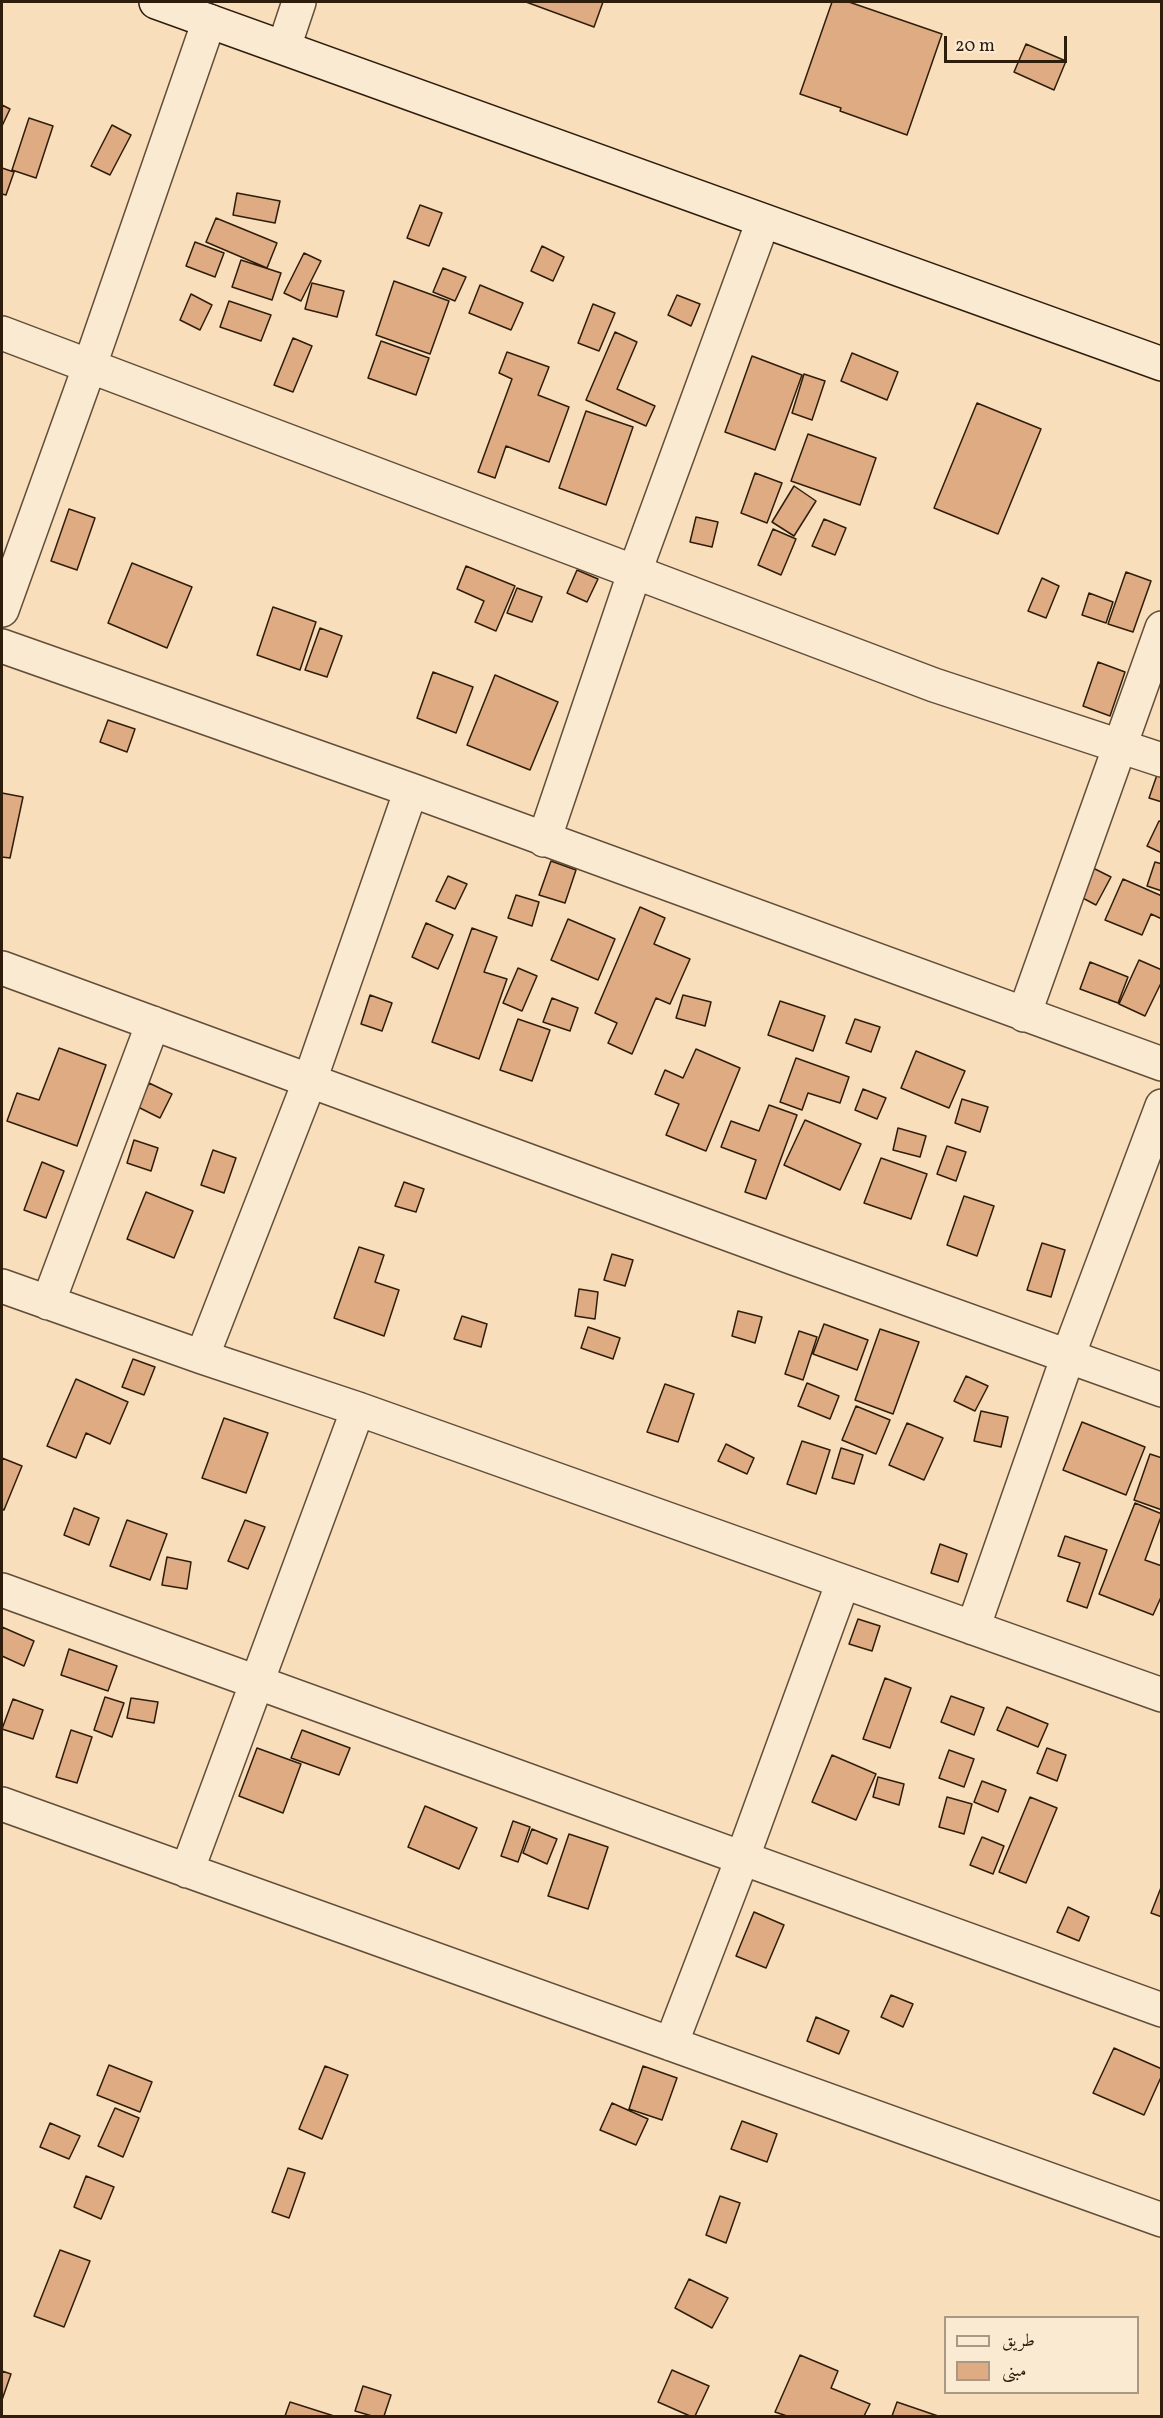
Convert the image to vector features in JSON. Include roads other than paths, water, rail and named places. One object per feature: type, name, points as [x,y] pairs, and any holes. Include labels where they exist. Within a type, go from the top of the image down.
[{"type":"street","points":[[156,2],[1161,364]]},
{"type":"street","points":[[284,47],[299,2]]},
{"type":"street","points":[[2,610],[209,21]]},
{"type":"street","points":[[544,840],[635,571],[763,221]]},
{"type":"street","points":[[2,333],[934,686],[1161,760]]},
{"type":"street","points":[[1024,1015],[1161,628]]},
{"type":"street","points":[[2,646],[411,790],[1161,1065]]},
{"type":"street","points":[[202,1357],[310,1080],[411,790]]},
{"type":"street","points":[[2,968],[1161,1390]]},
{"type":"street","points":[[48,1303],[153,1023]]},
{"type":"street","points":[[973,1628],[1068,1356],[1161,1106]]},
{"type":"street","points":[[2,1286],[358,1409],[1161,1695]]},
{"type":"street","points":[[187,1871],[358,1409]]},
{"type":"street","points":[[670,2044],[742,1859],[843,1582]]},
{"type":"street","points":[[2,1590],[1161,2010]]},
{"type":"street","points":[[2,1804],[1161,2220]]}]
